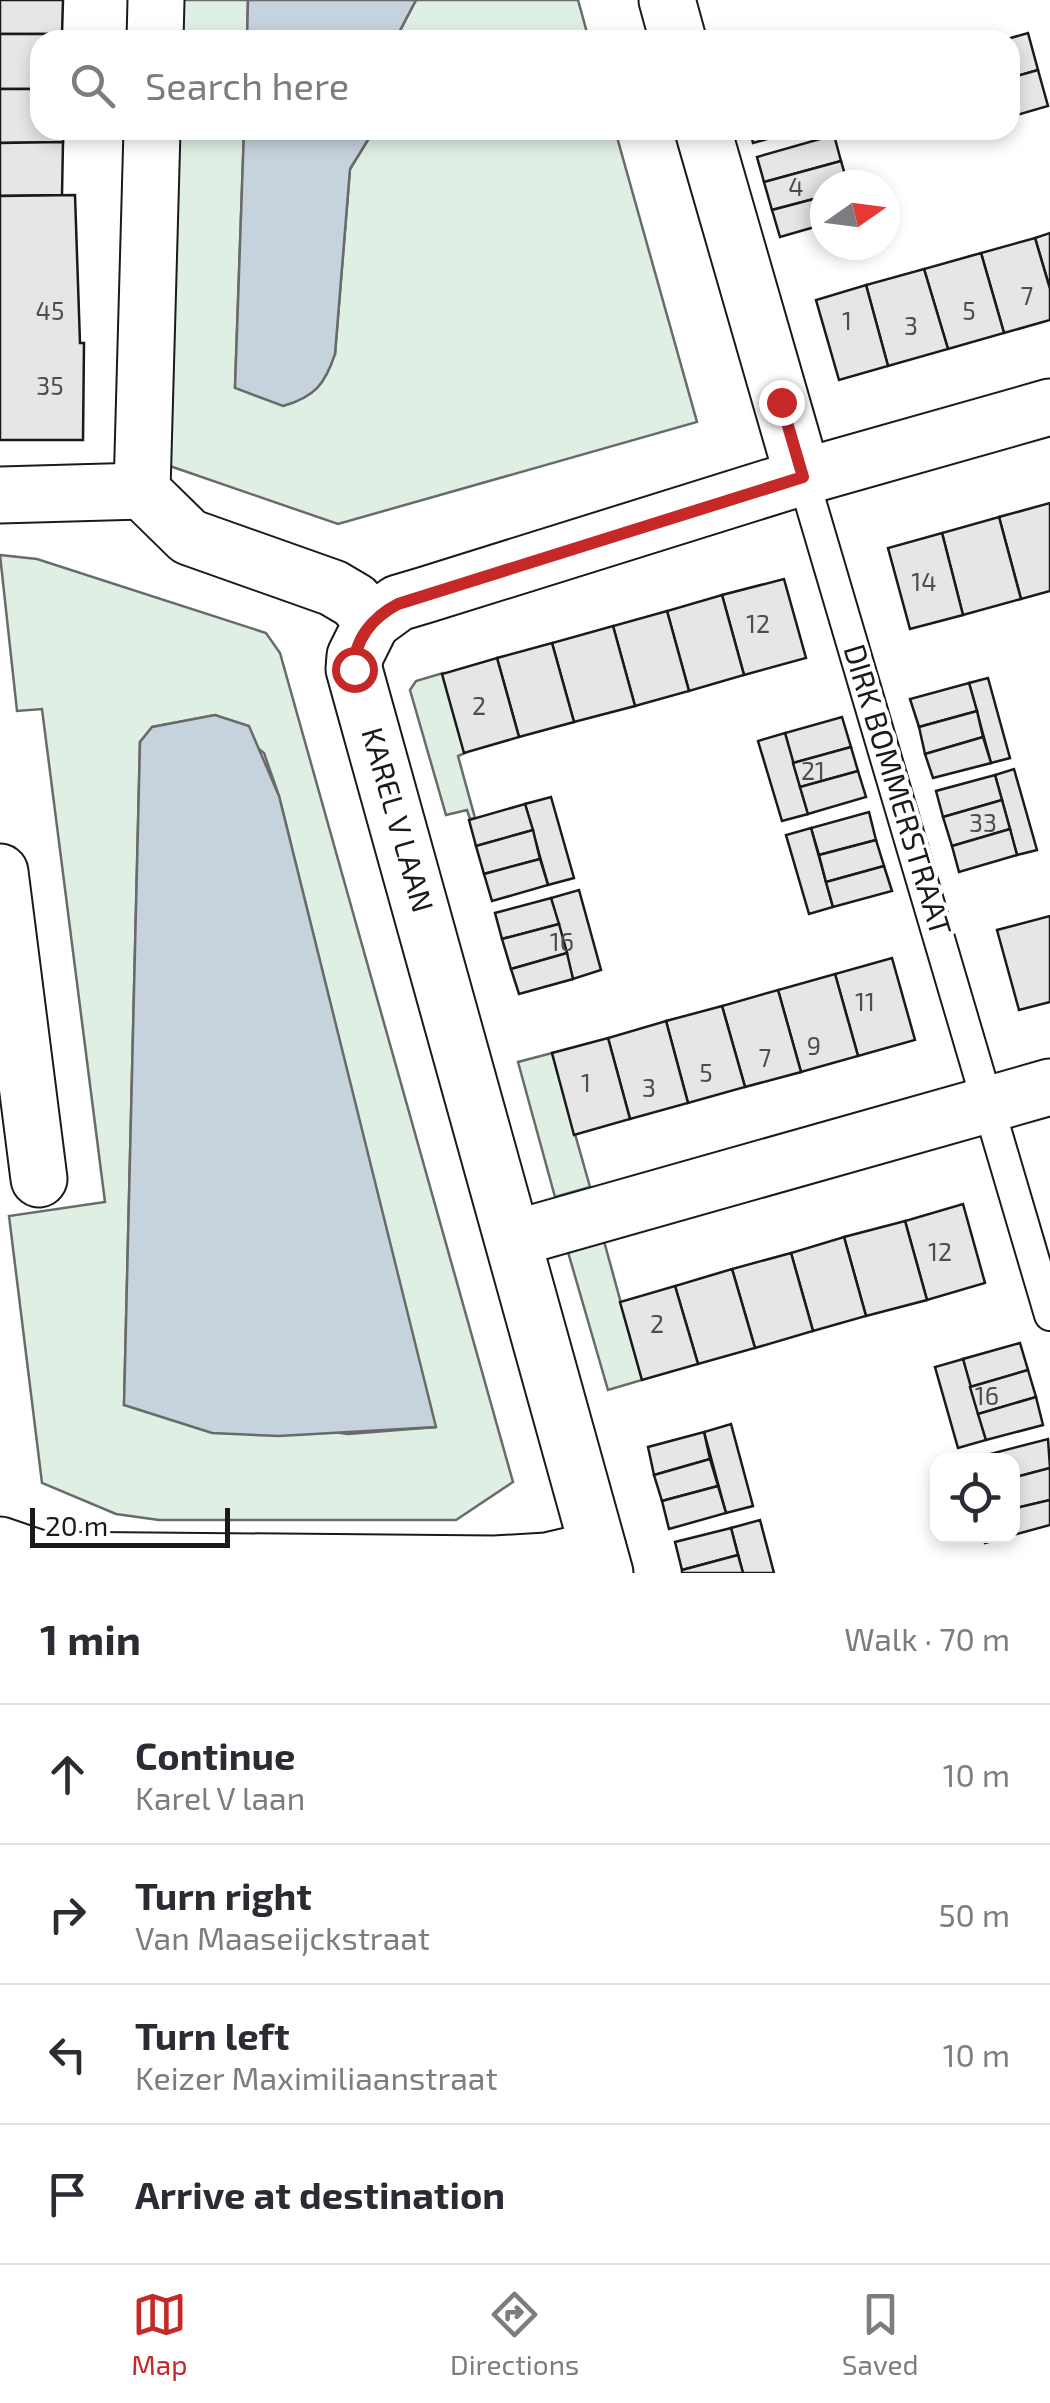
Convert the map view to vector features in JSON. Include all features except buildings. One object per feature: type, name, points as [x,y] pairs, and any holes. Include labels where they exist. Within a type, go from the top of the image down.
[{"type":"street","points":[[155,30],[156,0]]},
{"type":"street","points":[[666,0],[675,30]]},
{"type":"street","points":[[142,491],[152,140]]},
{"type":"street","points":[[706,140],[803,477]]},
{"type":"street","points":[[0,495],[142,491],[189,537],[333,588],[355,601],[372,622],[411,599],[803,477],[1050,407]]},
{"type":"street","name":"KAREL V LAAN","points":[[372,622],[354,656],[354,669],[601,1561]]},
{"type":"street","points":[[0,872],[39,1179]]},
{"type":"street","points":[[513,1239],[1050,1087]]},
{"type":"street","points":[[29,1560],[495,1564],[601,1561]]},
{"type":"lane","name":"DIRK BOMMERSTRAAT","points":[[803,477],[1050,1316]]},
{"type":"green space","points":[[179,0],[248,0],[247,30],[178,30]]},
{"type":"green space","points":[[416,0],[578,0],[586,30],[400,30]]},
{"type":"green space","points":[[174,140],[244,140],[235,387],[335,354],[350,169],[368,140],[618,140],[697,422],[338,524],[167,465]]},
{"type":"green space","points":[[0,555],[37,559],[266,633],[280,653],[513,1482],[456,1520],[159,1520],[116,1514],[42,1483],[9,1216],[105,1202],[42,709],[17,711]],"holes":[[[215,715],[264,753],[279,796],[435,1427],[348,1434],[124,1405],[140,742],[153,727]]]},
{"type":"green space","points":[[443,673],[465,753],[458,756],[475,818],[470,819],[467,810],[446,815],[410,690],[416,681]]},
{"type":"green space","points":[[552,1053],[590,1187],[555,1197],[518,1062]]},
{"type":"green space","points":[[604,1241],[642,1380],[608,1390],[568,1252]]},
{"type":"shaded area","points":[[248,0],[416,0],[400,30],[247,30]]},
{"type":"shaded area","points":[[244,140],[368,140],[350,169],[335,354],[327,374],[317,388],[283,406],[235,388]]},
{"type":"shaded area","points":[[215,715],[249,726],[279,796],[436,1427],[279,1436],[212,1433],[124,1405],[140,742],[152,727]]},
{"type":"route","points":[[354,669],[354,656],[372,622],[398,604],[803,477],[781,402]]}]
